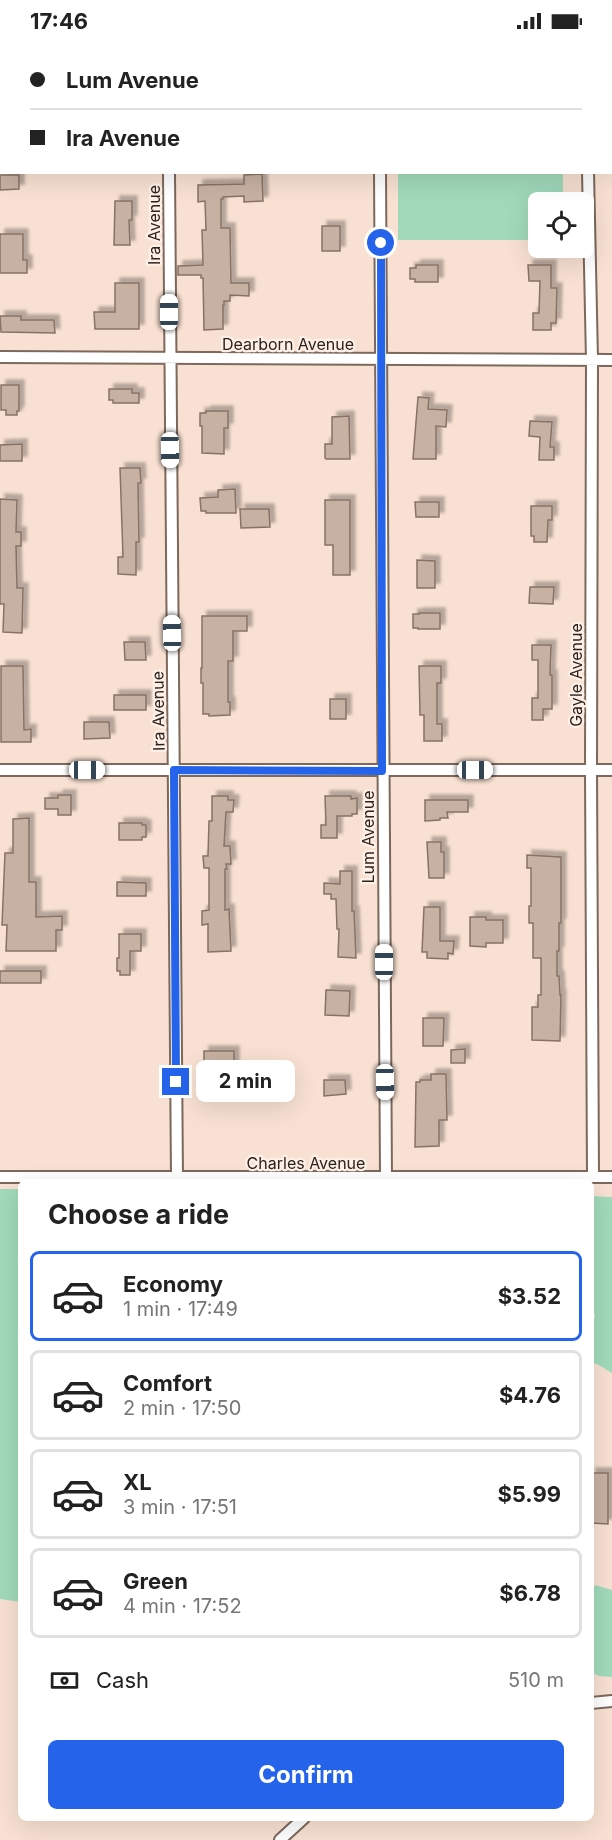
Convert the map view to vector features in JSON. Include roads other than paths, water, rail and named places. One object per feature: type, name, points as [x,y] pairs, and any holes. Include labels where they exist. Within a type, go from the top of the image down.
[{"type":"street","name":"Ira Avenue","points":[[169,174],[177,1178]]},
{"type":"street","name":"Lum Avenue","points":[[380,174],[386,1178]]},
{"type":"street","name":"Gayle Avenue","points":[[588,174],[592,360],[593,1177]]},
{"type":"street","name":"Dearborn Avenue","points":[[0,357],[612,360]]},
{"type":"street","points":[[0,770],[612,770]]},
{"type":"street","name":"Charles Avenue","points":[[0,1177],[436,1179]]},
{"type":"street","name":"Charles Avenue","points":[[521,1179],[612,1177]]},
{"type":"street","points":[[594,1703],[612,1701]]},
{"type":"street","points":[[280,1840],[300,1821]]}]
